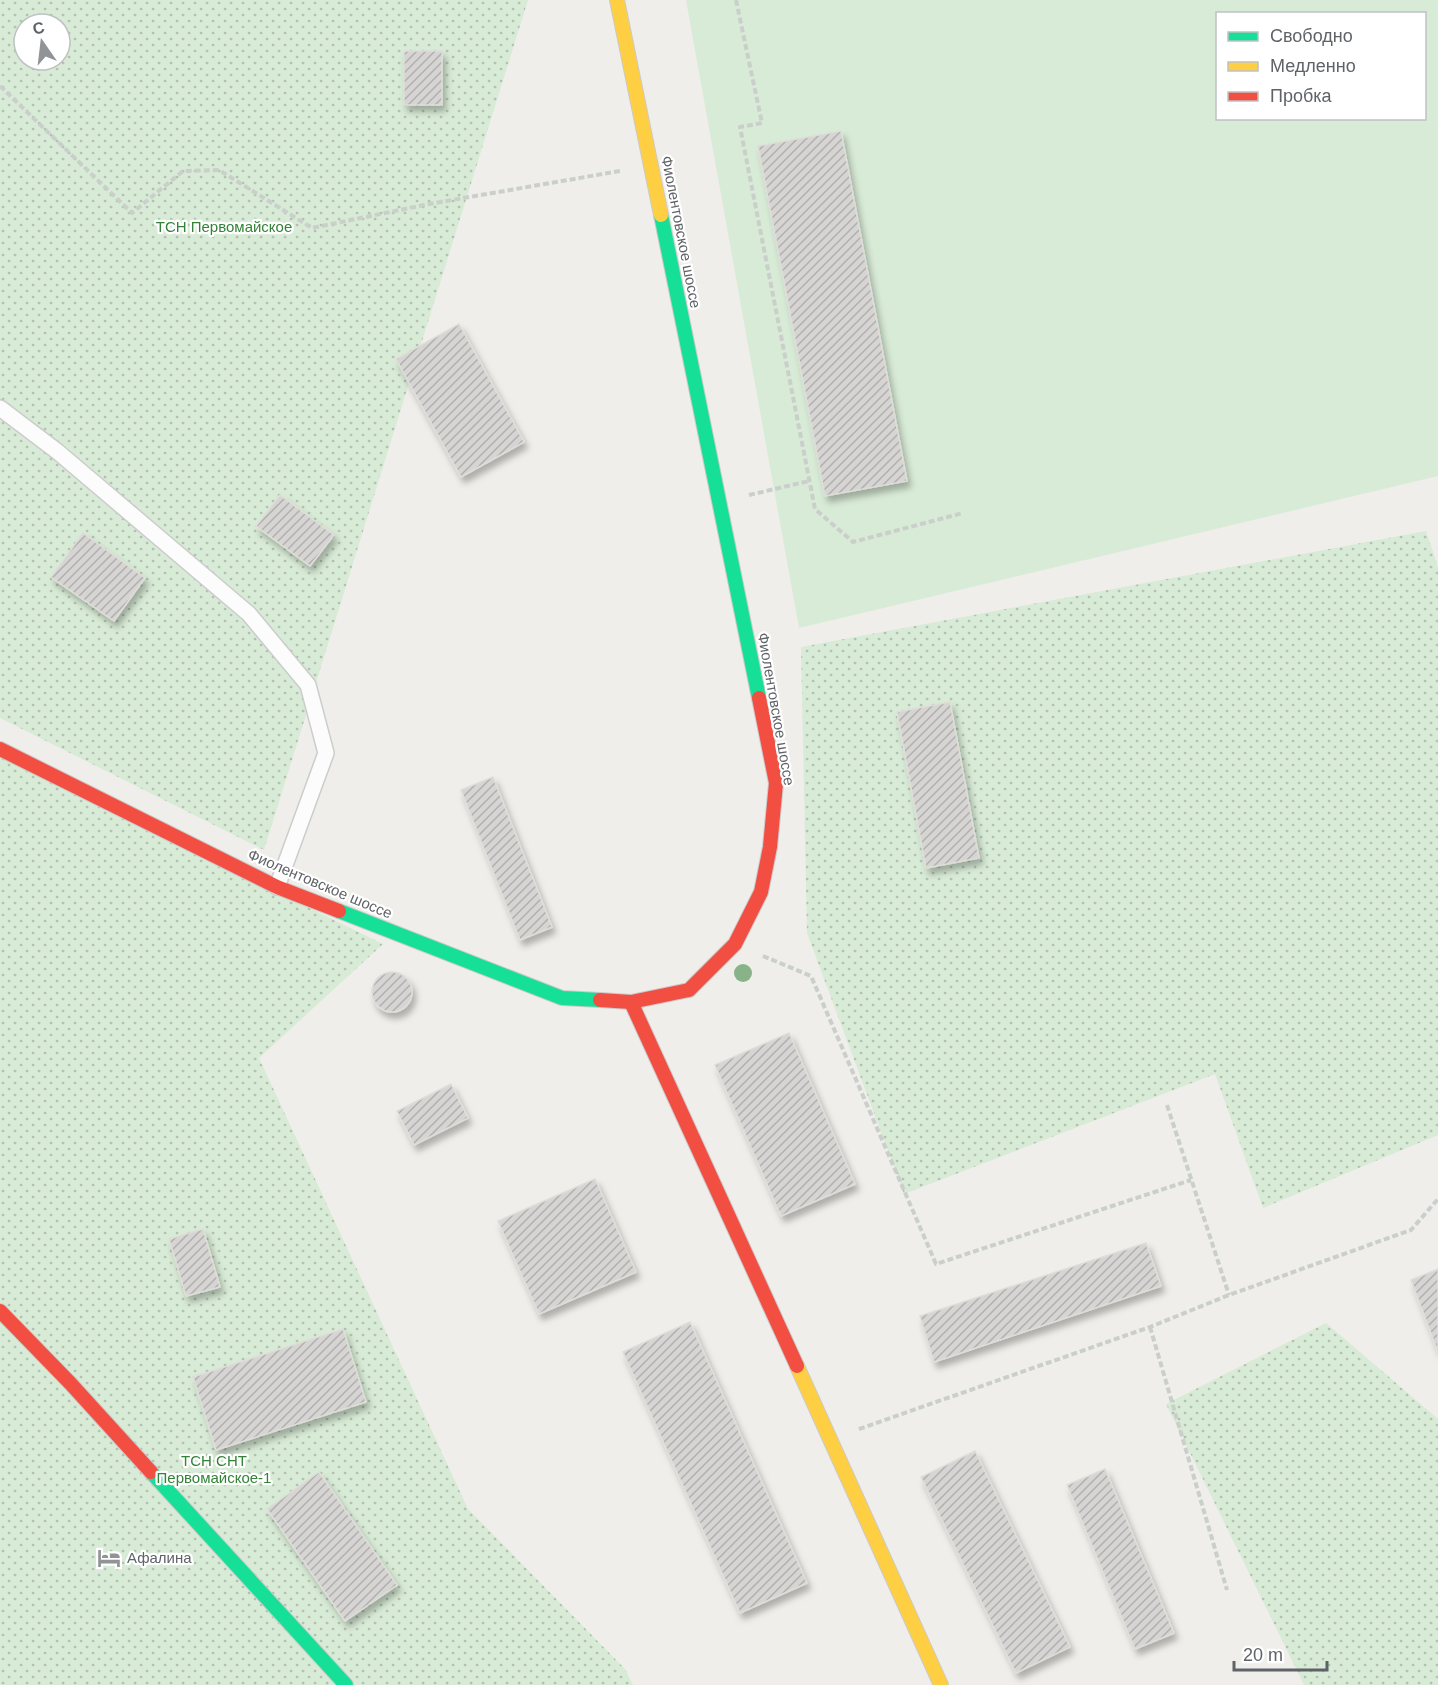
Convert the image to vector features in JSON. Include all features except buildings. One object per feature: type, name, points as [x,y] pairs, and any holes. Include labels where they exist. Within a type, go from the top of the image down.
[{"type":"street","name":"Фиолентовское шоссе","points":[[0,749],[277,887],[562,998],[631,1002],[689,990],[735,944],[761,892],[770,847],[776,783],[617,0]]},
{"type":"street","points":[[631,1002],[941,1685]]},
{"type":"street","points":[[0,1311],[71,1384],[346,1685]]},
{"type":"lane","points":[[0,408],[58,452],[249,614],[308,686],[326,753],[277,887]]},
{"type":"path","points":[[736,0],[762,123],[740,127],[815,508],[853,542],[963,513]]},
{"type":"path","points":[[0,86],[132,213],[183,171],[219,170],[312,228],[429,204],[651,166]]},
{"type":"path","points":[[741,496],[808,481]]},
{"type":"path","points":[[735,944],[811,976],[936,1264],[1191,1180]]},
{"type":"path","points":[[1167,1105],[1229,1295]]},
{"type":"path","points":[[830,1439],[1150,1327],[1229,1295],[1411,1230],[1438,1199]]},
{"type":"path","points":[[1150,1327],[1227,1590]]},
{"type":"green space","name":"ТСН Первомайское","points":[[0,0],[528,0],[264,850],[0,718]]},
{"type":"green space","points":[[686,0],[1438,0],[1438,476],[799,628]]},
{"type":"green space","points":[[1426,531],[1438,567],[1438,1135],[1263,1208],[1215,1074],[904,1194],[807,933],[801,647]]},
{"type":"green space","name":"ТСН СНТ Первомайское-1","points":[[0,756],[383,944],[259,1058],[468,1509],[625,1669],[633,1685],[0,1685]]},
{"type":"green space","points":[[1326,1323],[1438,1419],[1438,1685],[1304,1685],[1166,1404]]},
{"type":"traffic: fast","points":[[661,215],[759,698]]},
{"type":"traffic: fast","points":[[339,911],[562,998],[600,1000]]},
{"type":"traffic: fast","points":[[151,1472],[346,1685]]},
{"type":"traffic: slow","points":[[617,0],[661,215]]},
{"type":"traffic: slow","points":[[797,1366],[941,1685]]},
{"type":"traffic: jam","points":[[600,1000],[631,1002],[689,990],[735,944],[761,892],[770,847],[776,783],[759,698]]},
{"type":"traffic: jam","points":[[0,749],[277,887],[339,911]]},
{"type":"traffic: jam","points":[[631,1002],[797,1366]]},
{"type":"traffic: jam","points":[[0,1311],[71,1384],[151,1472]]},
{"type":"place","name":"Афалина","points":[[109,1558]]}]
